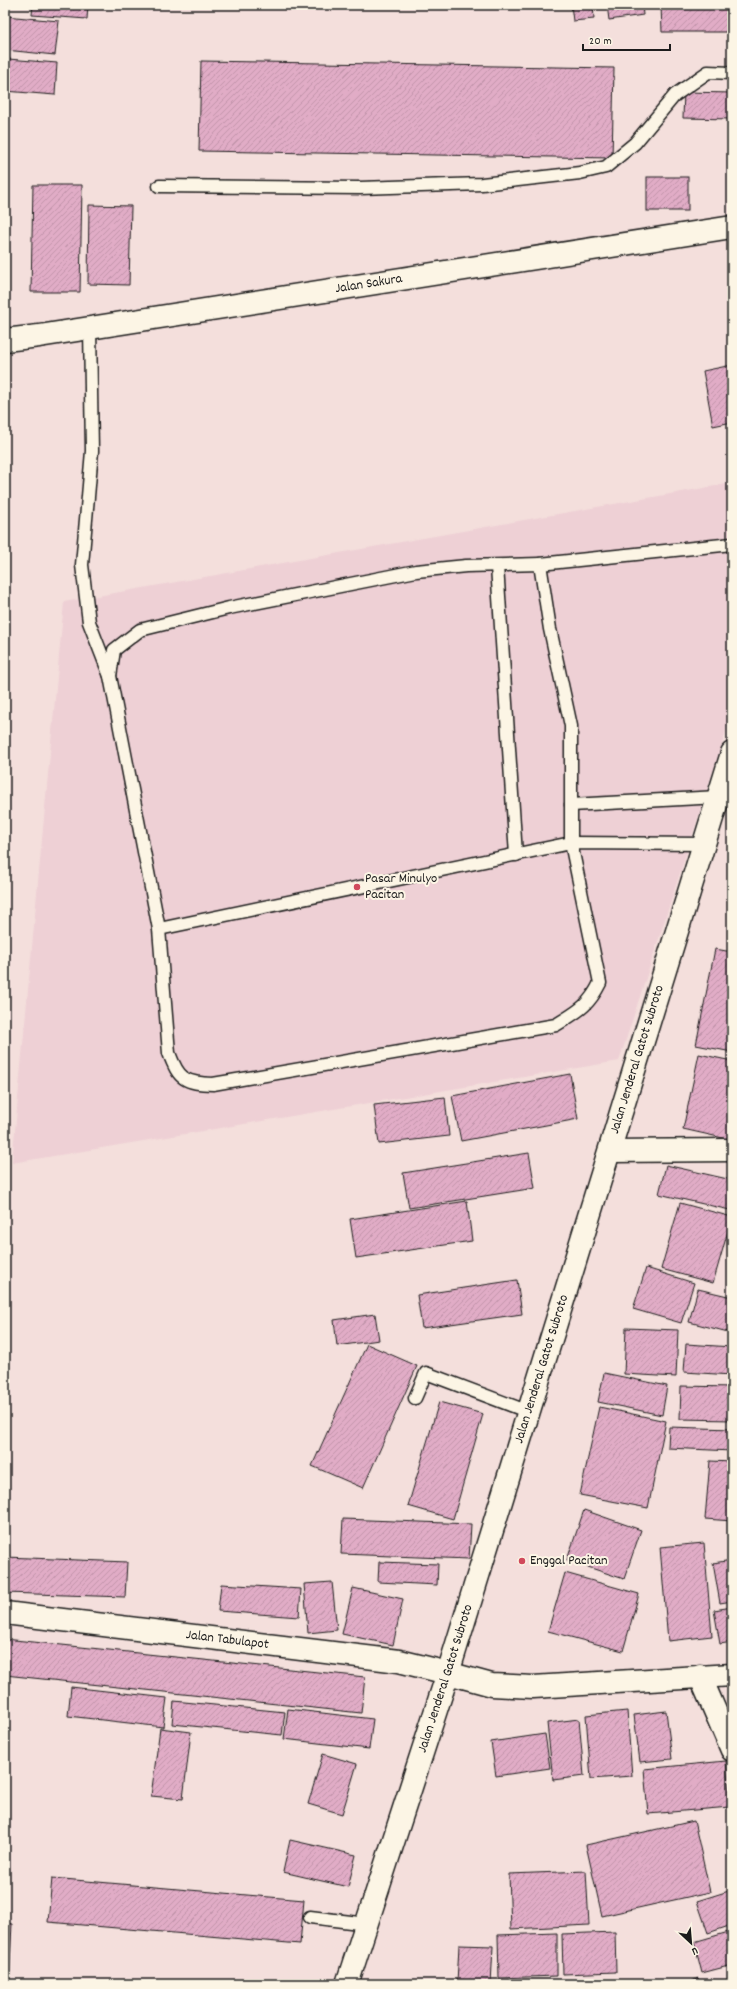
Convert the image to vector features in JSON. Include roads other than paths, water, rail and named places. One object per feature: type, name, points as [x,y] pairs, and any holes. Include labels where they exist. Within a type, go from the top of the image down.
[{"type":"main road","name":"Jalan Sakura","points":[[5,340],[732,227]]},
{"type":"main road","name":"Jalan Jenderal Gatot Subroto","points":[[347,1984],[448,1673],[732,754]]},
{"type":"main road","points":[[610,1151],[732,1150]]},
{"type":"main road","name":"Jalan Tabulapot","points":[[5,1613],[400,1661],[492,1685],[533,1687],[732,1675]]},
{"type":"main road","points":[[700,1676],[732,1750]]},
{"type":"lane","points":[[160,186],[398,186],[482,184],[580,173],[606,167],[635,142],[675,95],[708,72],[732,73]]},
{"type":"lane","points":[[90,328],[92,451],[82,565],[89,622],[110,676],[159,929],[169,1053],[175,1068],[182,1078],[198,1084],[213,1084],[556,1025],[579,1011],[591,999],[600,983],[571,842],[571,726],[550,629],[540,564]]},
{"type":"lane","points":[[110,676],[114,650],[140,630],[228,608],[416,571],[466,566],[540,564],[732,544]]},
{"type":"lane","points":[[497,566],[516,855]]},
{"type":"lane","points":[[571,805],[718,797]]},
{"type":"lane","points":[[159,929],[516,855],[571,842],[704,844]]},
{"type":"lane","points":[[415,1398],[426,1373],[529,1412]]},
{"type":"lane","points":[[310,1917],[366,1924]]},
{"type":"place","name":"Pasar Minulyo Pacitan","points":[[357,887]]},
{"type":"place","name":"Enggal Pacitan","points":[[522,1561]]}]
